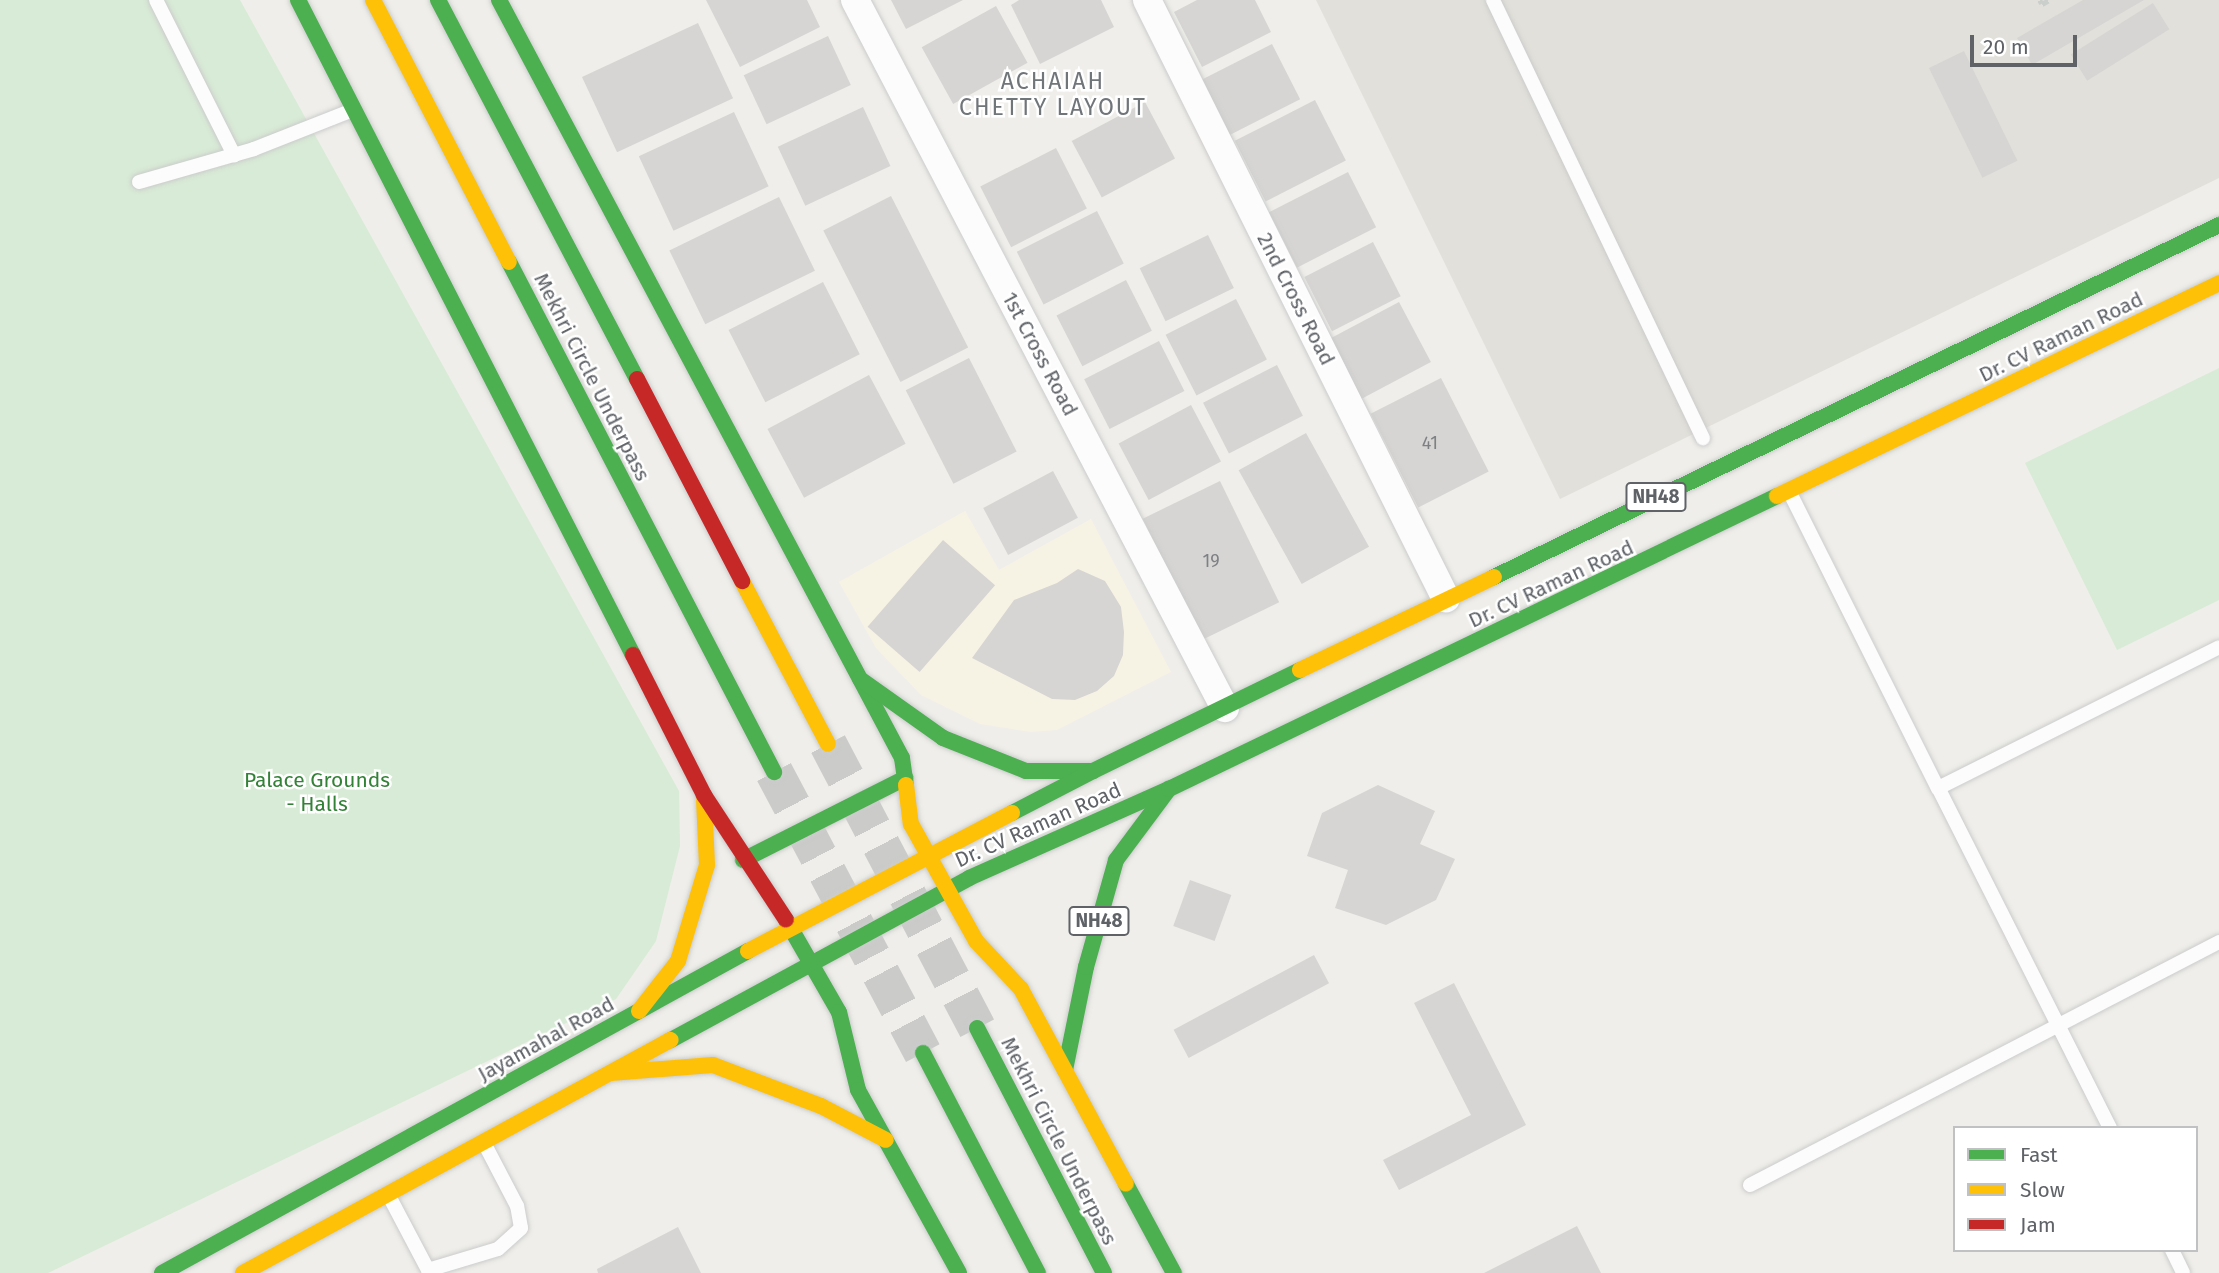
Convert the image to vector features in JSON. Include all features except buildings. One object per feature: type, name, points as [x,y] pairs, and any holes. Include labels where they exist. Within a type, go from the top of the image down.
[{"type":"main road","points":[[298,0],[704,795],[743,860],[790,928],[839,1012],[858,1090],[959,1273]]},
{"type":"main road","name":"Mekhri Circle Underpass","points":[[373,0],[774,772]]},
{"type":"main road","name":"Mekhri Circle Underpass","points":[[438,0],[828,744]]},
{"type":"main road","points":[[499,0],[902,758],[911,824],[927,855],[976,941],[1021,989],[1174,1273]]},
{"type":"main road","name":"Dr. CV Raman Road","points":[[950,843],[1446,599],[2219,225]]},
{"type":"main road","name":"Dr. CV Raman Road","points":[[811,964],[947,890],[1169,789],[1790,493],[2219,283]]},
{"type":"main road","points":[[860,679],[943,738],[1026,771],[1093,771]]},
{"type":"main road","points":[[743,860],[905,778]]},
{"type":"main road","name":"NH48","points":[[1065,1070],[1086,967],[1116,860],[1169,789]]},
{"type":"main road","points":[[639,1011],[678,961],[682,949],[707,865],[704,795]]},
{"type":"main road","name":"Jayamahal Road","points":[[162,1273],[950,843]]},
{"type":"main road","points":[[243,1273],[811,964]]},
{"type":"main road","name":"Mekhri Circle Underpass","points":[[977,1028],[1104,1273]]},
{"type":"main road","points":[[923,1053],[1038,1273]]},
{"type":"main road","points":[[611,1073],[713,1065],[821,1106],[886,1140]]},
{"type":"street","name":"1st Cross Road","points":[[855,0],[1225,708]]},
{"type":"street","name":"2nd Cross Road","points":[[1147,0],[1446,599]]},
{"type":"lane","points":[[156,0],[234,155]]},
{"type":"lane","points":[[1493,0],[1703,438]]},
{"type":"lane","points":[[139,182],[234,155],[353,110]]},
{"type":"lane","points":[[1790,493],[2109,1126]]},
{"type":"lane","points":[[1938,788],[2219,647]]},
{"type":"lane","points":[[1750,1185],[2219,942]]},
{"type":"lane","points":[[388,1194],[428,1270],[498,1249],[521,1228],[517,1206],[484,1142]]},
{"type":"lane","points":[[2173,1252],[2183,1273]]},
{"type":"path","points":[[2040,0],[2049,0]]},
{"type":"shaded area","points":[[1316,0],[2219,0],[2219,178],[1560,499]]},
{"type":"shaded area","points":[[965,511],[999,570],[1091,519],[1171,672],[1057,730],[1031,732],[980,724],[921,695],[876,648],[839,582]]},
{"type":"green space","name":"Palace Grounds - Halls","points":[[0,0],[240,0],[679,791],[680,846],[656,941],[616,999],[48,1273],[0,1273]]},
{"type":"green space","points":[[2219,368],[2219,600],[2117,650],[2025,463]]},
{"type":"tunnel","points":[[828,744],[977,1028]]},
{"type":"tunnel","points":[[774,772],[923,1053]]},
{"type":"traffic: fast","points":[[298,0],[633,655]]},
{"type":"traffic: fast","points":[[438,0],[637,379]]},
{"type":"traffic: fast","points":[[499,0],[902,758],[906,785]]},
{"type":"traffic: fast","points":[[1494,577],[2219,225]]},
{"type":"traffic: fast","points":[[509,262],[774,772]]},
{"type":"traffic: fast","points":[[1065,1070],[1086,967],[1116,860],[1169,789],[1777,496]]},
{"type":"traffic: fast","points":[[860,679],[943,738],[1026,771],[1093,771],[1300,670]]},
{"type":"traffic: fast","points":[[1012,813],[1093,771]]},
{"type":"traffic: fast","points":[[743,860],[905,778]]},
{"type":"traffic: fast","points":[[671,1040],[969,878],[1169,789]]},
{"type":"traffic: fast","points":[[786,920],[839,1012],[858,1090],[959,1273]]},
{"type":"traffic: fast","points":[[162,1273],[748,951]]},
{"type":"traffic: fast","points":[[977,1028],[1104,1273]]},
{"type":"traffic: fast","points":[[923,1053],[1038,1273]]},
{"type":"traffic: fast","points":[[1126,1184],[1174,1273]]},
{"type":"traffic: slow","points":[[373,0],[509,262]]},
{"type":"traffic: slow","points":[[1777,496],[2219,283]]},
{"type":"traffic: slow","points":[[1300,670],[1494,577]]},
{"type":"traffic: slow","points":[[742,581],[828,744]]},
{"type":"traffic: slow","points":[[906,785],[911,824],[976,941],[1021,989],[1126,1184]]},
{"type":"traffic: slow","points":[[639,1011],[678,961],[707,865],[704,800]]},
{"type":"traffic: slow","points":[[748,951],[1012,813]]},
{"type":"traffic: slow","points":[[243,1273],[671,1040]]},
{"type":"traffic: slow","points":[[611,1073],[713,1065],[821,1106],[886,1140]]},
{"type":"traffic: jam","points":[[637,379],[742,581]]},
{"type":"traffic: jam","points":[[633,655],[704,795],[786,920]]},
{"type":"district","name":"ACHAIAH CHETTY LAYOUT","points":[[1053,94]]}]
